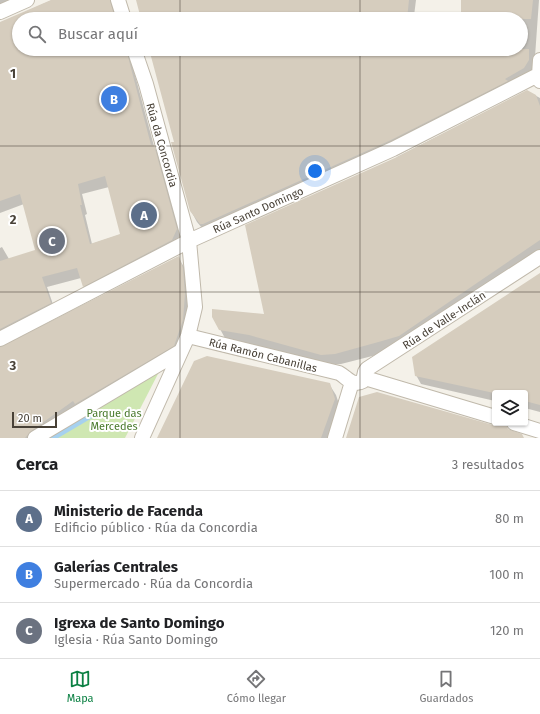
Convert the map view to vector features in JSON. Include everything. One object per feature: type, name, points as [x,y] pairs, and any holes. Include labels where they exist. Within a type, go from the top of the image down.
[{"type":"street","points":[[0,12],[27,0]]},
{"type":"street","points":[[118,0],[122,12]]},
{"type":"street","name":"Rúa da Concordia","points":[[136,56],[146,84],[189,241],[195,307],[188,336],[142,438]]},
{"type":"street","points":[[540,60],[540,77]]},
{"type":"street","name":"Rúa Santo Domingo","points":[[0,339],[189,241],[393,149],[540,77]]},
{"type":"street","name":"Rúa de Valle-Inclán","points":[[335,438],[359,380],[367,369],[540,257]]},
{"type":"street","name":"Rúa Ramón Cabanillas","points":[[188,336],[338,373],[347,380],[359,380]]},
{"type":"street","points":[[35,438],[181,351]]},
{"type":"street","points":[[359,380],[492,416]]},
{"type":"street","points":[[523,426],[540,432],[538,438]]},
{"type":"green space","name":"Parque das Mercedes","points":[[160,370],[125,438],[45,438]]},
{"type":"water","points":[[89,412],[92,418],[58,438],[45,438]]},
{"type":"building","points":[[51,0],[110,0],[113,12],[23,12]]},
{"type":"building","points":[[136,0],[409,0],[408,12],[139,12]]},
{"type":"building","points":[[461,0],[533,0],[531,19],[528,19],[528,12],[461,12]]},
{"type":"building","points":[[12,17],[12,56],[128,56],[151,145],[154,145],[177,229],[172,240],[83,287],[77,268],[42,277],[51,303],[0,329],[0,261],[35,250],[20,194],[0,201],[0,22]],"holes":[[[105,176],[120,234],[90,244],[80,205],[82,205],[78,184]]]},
{"type":"building","points":[[529,49],[529,60],[524,68],[505,79],[508,81],[389,141],[203,224],[200,224],[190,211],[171,142],[174,142],[151,56],[528,56]]},
{"type":"building","points":[[527,90],[536,95],[540,106],[540,240],[399,336],[382,341],[335,354],[321,355],[249,335],[219,330],[212,317],[212,309],[264,314],[245,225],[397,157]]},
{"type":"building","points":[[179,256],[183,268],[185,294],[183,320],[174,346],[75,404],[73,401],[31,431],[25,438],[0,438],[0,347]]},
{"type":"building","points":[[540,273],[540,405],[528,402],[528,390],[492,390],[492,393],[415,376],[412,357]]},
{"type":"building","points":[[207,356],[330,383],[335,399],[321,438],[157,438],[194,361]]},
{"type":"building","points":[[377,392],[492,425],[492,426],[507,426],[508,429],[522,434],[524,438],[346,438],[359,397]]},
{"type":"place","name":"Galerías Centrales","points":[[114,99]]},
{"type":"place","name":"Ministerio de Facenda","points":[[144,215]]},
{"type":"place","name":"Igrexa de Santo Domingo","points":[[52,241]]}]
